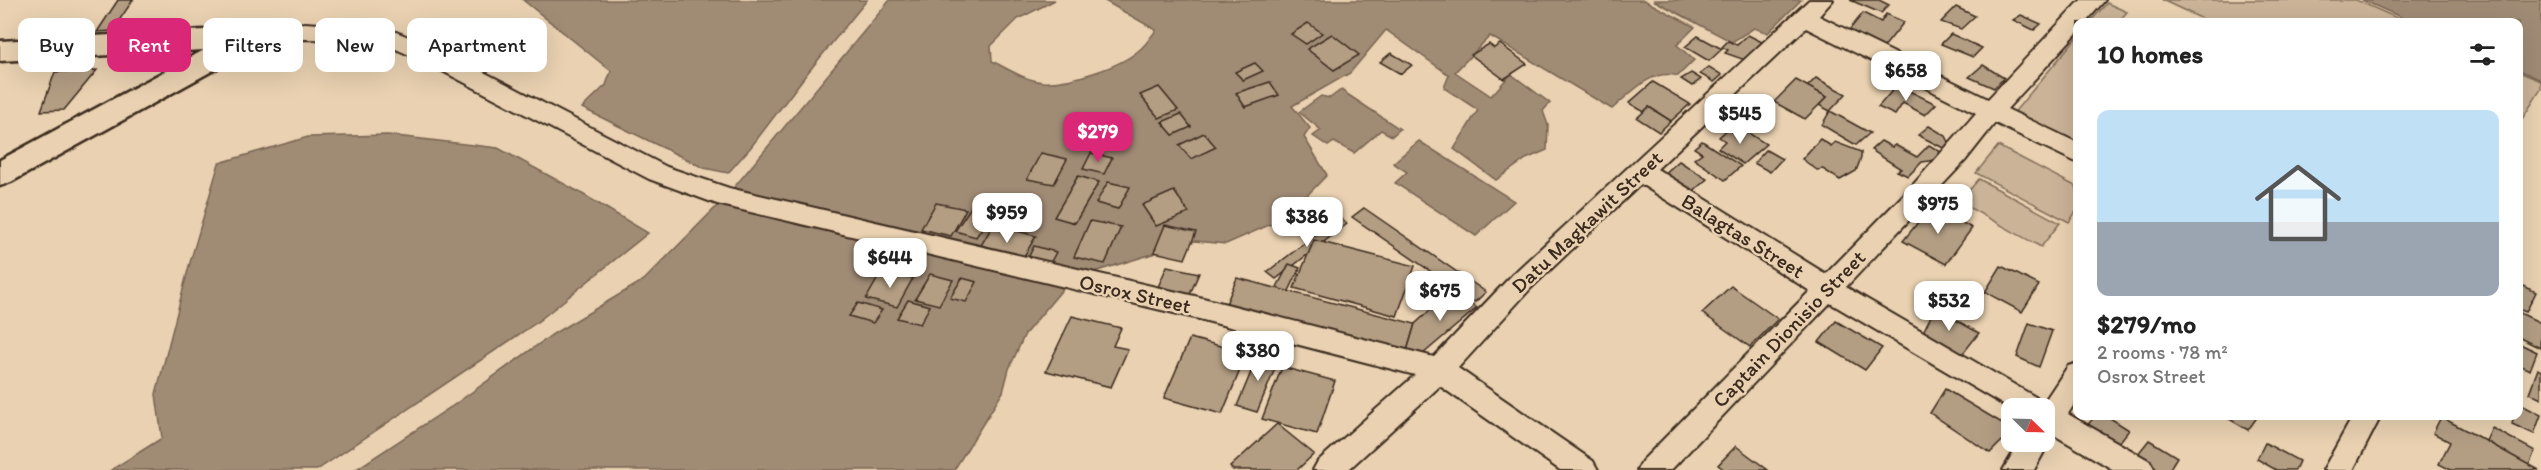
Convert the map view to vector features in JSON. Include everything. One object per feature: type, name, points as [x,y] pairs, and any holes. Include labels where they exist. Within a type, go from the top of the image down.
[{"type":"main road","points":[[0,51],[203,40]]},
{"type":"main road","points":[[0,174],[203,63]]},
{"type":"street","name":"Datu Magkawit Street","points":[[1328,470],[1439,370],[1522,281],[1822,0]]},
{"type":"street","name":"Captain Dionisio Street","points":[[2077,18],[2094,0]]},
{"type":"street","points":[[1803,17],[2073,151]]},
{"type":"street","name":"Captain Dionisio Street","points":[[1652,470],[1945,167],[1992,110],[2073,23]]},
{"type":"street","name":"Osrox Street","points":[[303,31],[381,34],[435,57],[658,173],[726,197],[773,210],[1198,308],[1439,370],[1583,470]]},
{"type":"street","name":"Balagtas Street","points":[[1640,171],[2003,398]]},
{"type":"street","points":[[2055,404],[2073,380]]},
{"type":"street","points":[[2338,470],[2365,420]]},
{"type":"street","name":"Balagtas Street","points":[[2055,429],[2140,470]]},
{"type":"street","points":[[2018,470],[2027,452]]},
{"type":"shaded area","points":[[523,0],[867,0],[728,173],[704,168],[582,108],[606,85],[611,71]]},
{"type":"shaded area","points":[[890,0],[1055,0],[1018,19],[991,46],[992,61],[1023,77],[1043,82],[1079,77],[1119,63],[1141,49],[1156,30],[1103,0],[1644,0],[1695,27],[1677,45],[1694,60],[1678,76],[1668,74],[1650,79],[1634,89],[1612,109],[1490,36],[1455,72],[1491,96],[1511,74],[1550,103],[1543,111],[1548,125],[1547,150],[1526,159],[1496,180],[1454,149],[1478,110],[1444,88],[1449,75],[1386,30],[1350,73],[1292,106],[1310,128],[1304,137],[1327,175],[1285,218],[1226,244],[1195,241],[1071,279],[1025,334],[1009,369],[1003,392],[954,470],[355,470],[451,407],[553,334],[644,280],[726,197]]},
{"type":"shaded area","points":[[1653,0],[1801,0],[1768,33],[1754,28],[1732,42]]},
{"type":"shaded area","points":[[2162,0],[2356,0],[2397,18],[2200,18]]},
{"type":"shaded area","points":[[2362,0],[2541,0],[2541,80],[2523,72],[2523,18],[2403,18]]},
{"type":"shaded area","points":[[2107,3],[2127,12],[2122,18],[2094,18]]},
{"type":"shaded area","points":[[2073,42],[2073,156],[2006,122]]},
{"type":"shaded area","points":[[2523,74],[2541,81],[2541,89],[2523,118]]},
{"type":"shaded area","points":[[1341,90],[1400,129],[1392,136],[1381,130],[1354,153],[1334,142],[1328,146],[1313,136],[1321,130],[1299,112],[1321,96],[1330,98]]},
{"type":"shaded area","points":[[388,135],[498,148],[648,233],[536,323],[317,470],[111,470],[162,438],[156,394],[189,266],[219,163],[308,137]]},
{"type":"shaded area","points":[[1419,141],[1514,201],[1476,236],[1395,183],[1407,172],[1393,163]]},
{"type":"shaded area","points":[[1998,146],[2073,185],[2073,216],[2069,222],[1976,173]]},
{"type":"shaded area","points":[[1979,179],[2060,223],[2041,247],[1959,202]]},
{"type":"building","points":[[118,0],[133,0],[121,18],[107,18],[107,31],[97,32]]},
{"type":"building","points":[[1850,0],[1879,0],[1889,5],[1881,13]]},
{"type":"building","points":[[1956,7],[1975,16],[1961,29],[1941,22]]},
{"type":"building","points":[[1863,13],[1881,22],[1886,14],[1904,22],[1880,52],[1846,34]]},
{"type":"building","points":[[2021,15],[2041,24],[2034,30],[2013,20]]},
{"type":"building","points":[[1308,23],[1322,33],[1306,44],[1291,34]]},
{"type":"building","points":[[1332,34],[1359,55],[1334,70],[1307,49]]},
{"type":"building","points":[[1951,34],[1982,48],[1973,57],[1941,44]]},
{"type":"building","points":[[1748,35],[1762,42],[1745,60],[1725,53],[1728,50],[1722,47],[1728,41],[1737,45]]},
{"type":"building","points":[[1698,36],[1722,49],[1709,61],[1685,47]]},
{"type":"building","points":[[1489,44],[1494,48],[1500,44],[1527,64],[1504,79],[1471,55]]},
{"type":"building","points":[[1391,53],[1412,65],[1401,74],[1380,62]]},
{"type":"building","points":[[1255,63],[1263,71],[1243,80],[1235,72]]},
{"type":"building","points":[[1983,65],[2004,78],[1994,88],[1969,77]]},
{"type":"building","points":[[1709,67],[1722,75],[1714,82],[1700,74]]},
{"type":"building","points":[[97,70],[64,110],[41,111],[55,72],[95,72]]},
{"type":"building","points":[[1691,73],[1701,79],[1692,86],[1681,79]]},
{"type":"building","points":[[1816,78],[1846,94],[1830,111],[1819,105],[1827,97],[1807,87]]},
{"type":"building","points":[[1796,80],[1827,97],[1805,119],[1774,102]]},
{"type":"building","points":[[1270,82],[1279,95],[1245,107],[1236,93]]},
{"type":"building","points":[[1653,82],[1690,104],[1671,121],[1649,107],[1644,112],[1629,103]]},
{"type":"building","points":[[1897,85],[1936,104],[1925,115],[1903,103],[1895,115],[1878,107]]},
{"type":"building","points":[[1159,87],[1178,110],[1159,118],[1140,95]]},
{"type":"building","points":[[1649,107],[1671,121],[1659,132],[1637,118]]},
{"type":"building","points":[[1830,111],[1870,133],[1856,145],[1822,125]]},
{"type":"building","points":[[1181,114],[1191,127],[1173,135],[1162,122]]},
{"type":"building","points":[[1929,126],[1946,136],[1955,154],[1918,135]]},
{"type":"building","points":[[1739,127],[1766,144],[1743,164],[1718,148],[1725,141],[1719,137],[1728,129],[1733,132]]},
{"type":"building","points":[[1204,133],[1216,147],[1191,159],[1179,145]]},
{"type":"building","points":[[1820,139],[1831,146],[1835,142],[1861,152],[1856,171],[1840,180],[1823,169],[1817,170],[1802,159]]},
{"type":"building","points":[[1702,141],[1741,166],[1725,180],[1694,159],[1702,153],[1694,148]]},
{"type":"building","points":[[1881,141],[1892,147],[1895,145],[1917,157],[1929,145],[1951,158],[1922,162],[1908,176],[1897,171],[1901,169],[1871,150]]},
{"type":"building","points":[[1766,150],[1782,159],[1770,172],[1754,163]]},
{"type":"building","points":[[1041,153],[1067,159],[1054,184],[1027,179]]},
{"type":"building","points":[[1091,153],[1112,158],[1104,174],[1083,169]]},
{"type":"building","points":[[1679,161],[1707,179],[1691,193],[1663,175]]},
{"type":"building","points":[[1078,176],[1099,182],[1075,223],[1054,217]]},
{"type":"building","points":[[1108,182],[1130,187],[1118,209],[1096,203]]},
{"type":"building","points":[[1174,191],[1189,213],[1156,226],[1142,205]]},
{"type":"building","points":[[975,201],[996,207],[976,237],[955,231]]},
{"type":"building","points":[[936,203],[966,209],[951,236],[921,229]]},
{"type":"building","points":[[1931,206],[1972,228],[1946,264],[1903,241]]},
{"type":"building","points":[[1364,208],[1486,292],[1475,302],[1352,217]]},
{"type":"building","points":[[1339,217],[1347,224],[1276,279],[1267,272]]},
{"type":"building","points":[[1090,221],[1121,227],[1105,264],[1074,257]]},
{"type":"building","points":[[993,225],[1036,236],[1020,263],[977,252]]},
{"type":"building","points":[[1165,225],[1196,232],[1185,259],[1154,252]]},
{"type":"building","points":[[1314,240],[1415,266],[1397,316],[1294,288]]},
{"type":"building","points":[[1034,246],[1056,252],[1047,269],[1025,264]]},
{"type":"building","points":[[1289,264],[1300,268],[1288,293],[1276,289]]},
{"type":"building","points":[[1167,266],[1199,273],[1187,301],[1155,294]]},
{"type":"building","points":[[2001,266],[2039,285],[2022,312],[1985,292]]},
{"type":"building","points":[[882,271],[913,278],[897,307],[866,299]]},
{"type":"building","points":[[930,274],[953,280],[939,305],[915,299]]},
{"type":"building","points":[[962,278],[977,282],[966,302],[950,298]]},
{"type":"building","points":[[1237,278],[1415,324],[1407,351],[1226,304]]},
{"type":"building","points":[[1731,286],[1778,319],[1750,347],[1702,313]]},
{"type":"building","points":[[2523,286],[2536,292],[2526,312],[2523,311]]},
{"type":"building","points":[[1453,289],[1477,308],[1423,354],[1407,351],[1415,324]]},
{"type":"building","points":[[908,300],[930,306],[920,324],[897,318]]},
{"type":"building","points":[[858,303],[882,310],[873,323],[849,316]]},
{"type":"building","points":[[1935,308],[1979,333],[1961,356],[1922,334]]},
{"type":"building","points":[[2523,314],[2541,323],[2540,348],[2523,340]]},
{"type":"building","points":[[1072,316],[1121,328],[1113,346],[1128,349],[1111,387],[1046,371]]},
{"type":"building","points":[[1836,321],[1882,348],[1865,370],[1819,342]]},
{"type":"building","points":[[2029,323],[2052,331],[2039,367],[2017,357]]},
{"type":"building","points":[[1190,338],[1247,353],[1222,414],[1164,398]]},
{"type":"building","points":[[2523,345],[2537,352],[2530,370],[2523,367]]},
{"type":"building","points":[[1259,353],[1279,359],[1257,412],[1237,406]]},
{"type":"building","points":[[1282,367],[1335,381],[1317,434],[1262,419]]},
{"type":"building","points":[[2538,369],[2541,371],[2541,399],[2529,393]]},
{"type":"building","points":[[1945,389],[2001,422],[2001,442],[1990,453],[1930,413]]},
{"type":"building","points":[[2523,406],[2541,415],[2534,434],[2512,424],[2513,420],[2523,420]]},
{"type":"building","points":[[2092,420],[2113,420],[2129,430],[2115,448],[2085,428]]},
{"type":"building","points":[[2231,420],[2255,420],[2248,430]]},
{"type":"building","points":[[2440,420],[2447,420],[2539,470],[2451,470],[2439,464],[2450,442],[2433,433]]},
{"type":"building","points":[[1277,424],[1314,454],[1297,470],[1233,470],[1230,467]]},
{"type":"building","points":[[2492,428],[2535,451],[2529,465],[2486,441]]},
{"type":"building","points":[[2149,440],[2177,457],[2169,470],[2149,470],[2133,460]]},
{"type":"building","points":[[2265,443],[2299,461],[2295,470],[2276,470],[2257,459]]},
{"type":"building","points":[[1736,446],[1768,470],[1725,470],[1718,465]]}]
